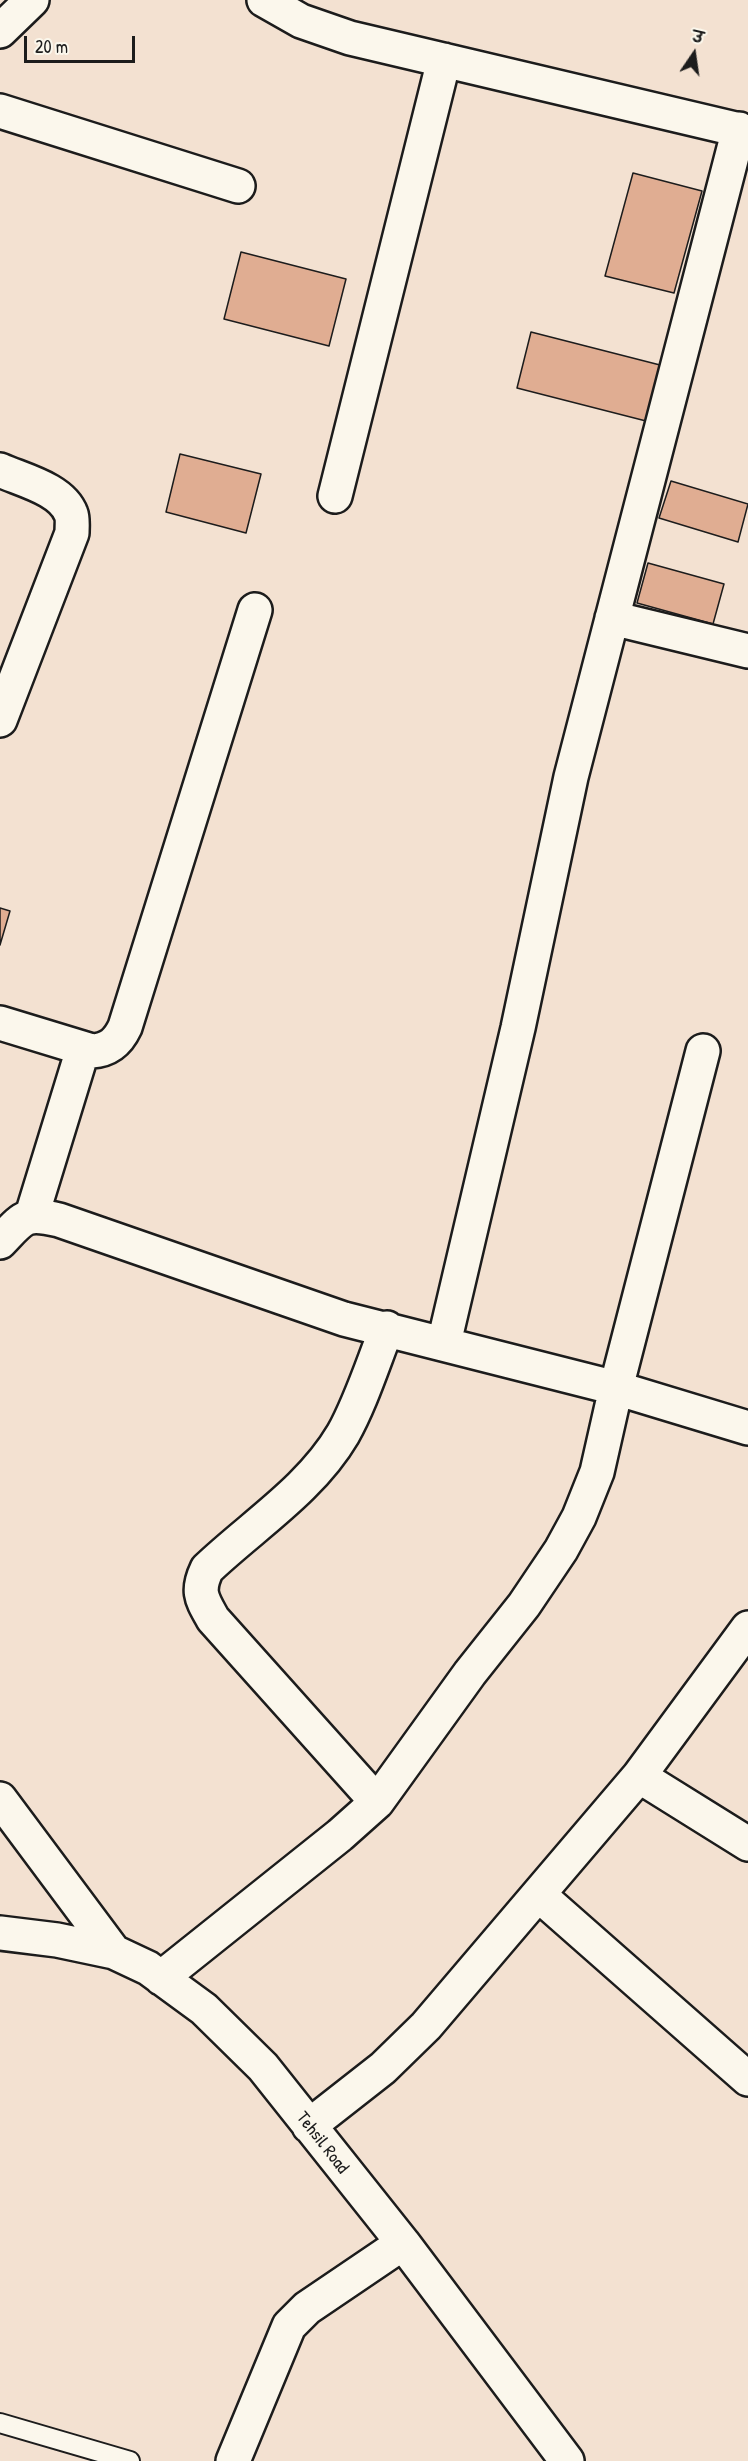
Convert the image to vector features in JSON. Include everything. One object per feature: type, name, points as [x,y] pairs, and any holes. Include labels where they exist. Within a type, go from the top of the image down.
[{"type":"street","points":[[0,31],[32,0]]},
{"type":"street","points":[[264,0],[301,21],[350,38],[743,130],[571,777],[518,1028],[444,1343]]},
{"type":"street","points":[[335,496],[444,60]]},
{"type":"street","points":[[0,111],[238,186]]},
{"type":"street","points":[[0,470],[52,494],[64,503],[72,515],[72,533],[0,720]]},
{"type":"street","points":[[0,1023],[83,1049],[101,1050],[119,1040],[125,1027],[255,610]]},
{"type":"street","points":[[612,618],[748,651]]},
{"type":"street","points":[[32,1215],[83,1049]]},
{"type":"street","points":[[161,1978],[340,1835],[377,1802],[470,1673],[524,1605],[561,1550],[579,1517],[597,1472],[616,1388],[703,1051]]},
{"type":"street","points":[[0,1242],[22,1219],[32,1215],[59,1220],[344,1318],[616,1388],[748,1428]]},
{"type":"street","points":[[377,1802],[213,1619],[201,1597],[201,1582],[207,1569],[309,1478],[330,1451],[342,1434],[354,1409],[387,1328]]},
{"type":"street","points":[[309,2126],[383,2068],[426,2026],[639,1776],[748,1628]]},
{"type":"street","points":[[639,1776],[748,1844]]},
{"type":"street","points":[[0,1799],[114,1952]]},
{"type":"street","points":[[539,1895],[748,2079]]},
{"type":"street","name":"Tehsil Road","points":[[0,1933],[57,1940],[114,1952],[148,1968],[204,2009],[263,2067],[404,2243],[567,2461]]},
{"type":"street","points":[[232,2461],[289,2326],[307,2308],[404,2243]]},
{"type":"lane","points":[[0,2422],[130,2461]]},
{"type":"building","points":[[633,173],[702,191],[674,293],[605,276]]},
{"type":"building","points":[[241,252],[346,279],[329,346],[224,319]]},
{"type":"building","points":[[531,332],[660,365],[646,421],[517,388]]},
{"type":"building","points":[[180,454],[261,474],[246,533],[166,512]]},
{"type":"building","points":[[671,481],[748,504],[738,542],[659,518]]},
{"type":"building","points":[[648,563],[724,584],[713,624],[637,603]]},
{"type":"building","points":[[0,908],[10,911],[0,945]]}]
